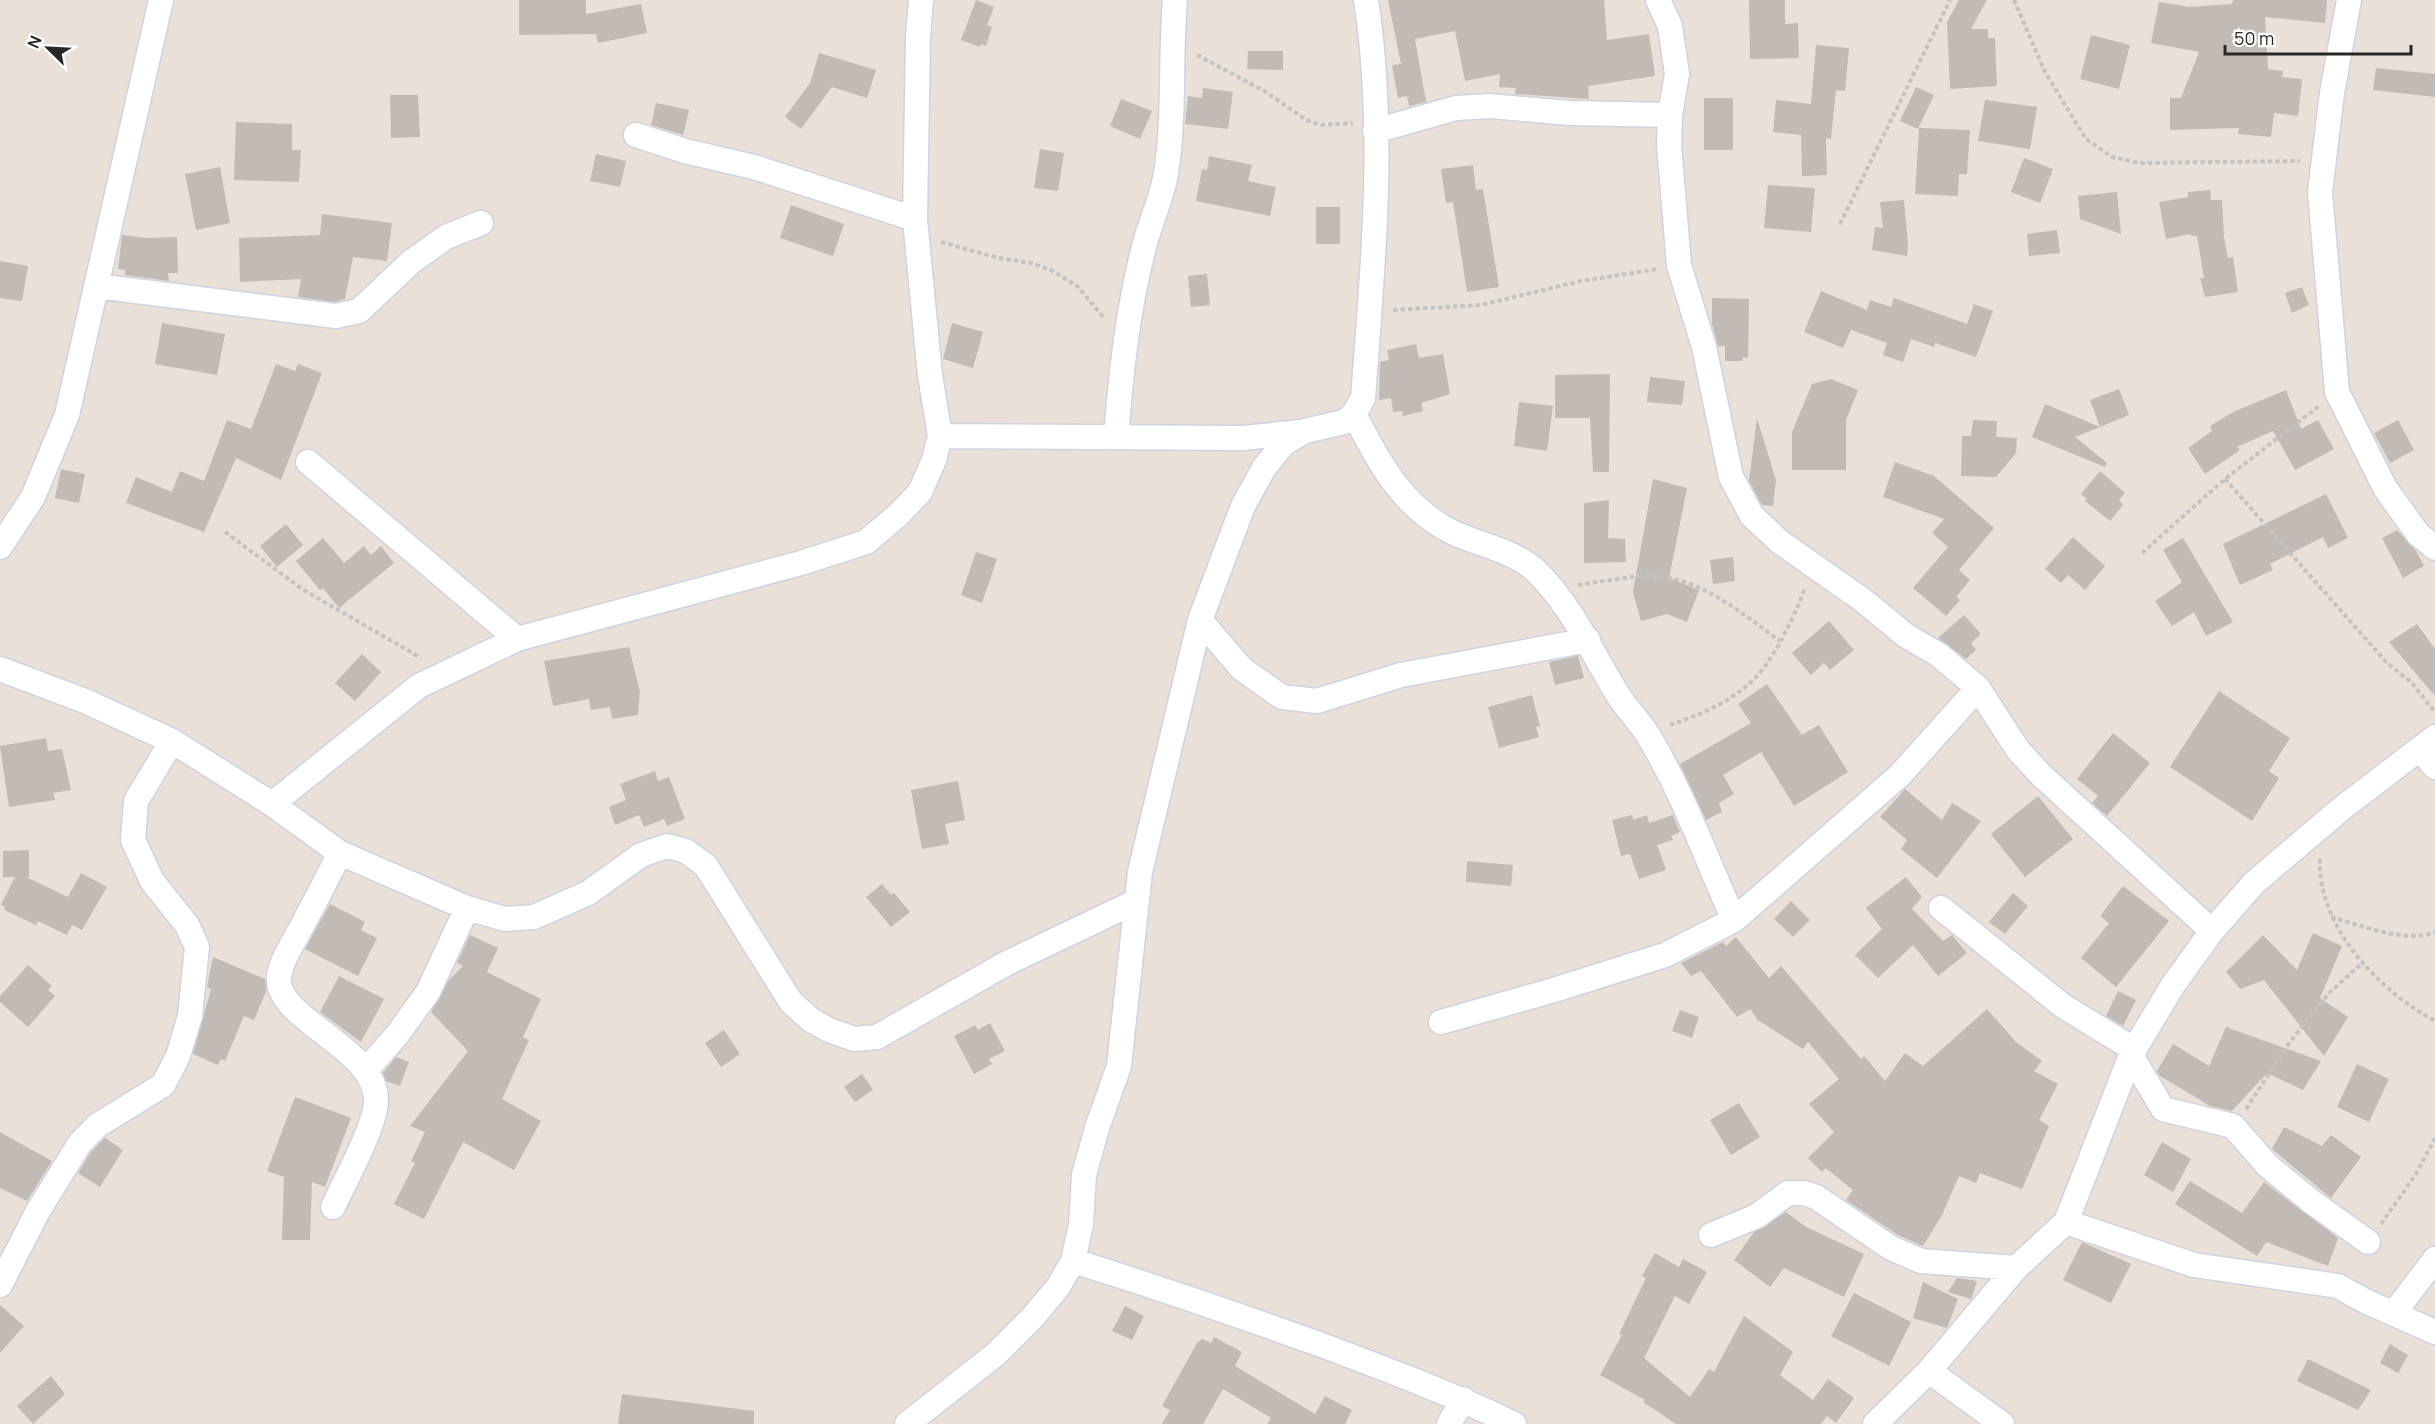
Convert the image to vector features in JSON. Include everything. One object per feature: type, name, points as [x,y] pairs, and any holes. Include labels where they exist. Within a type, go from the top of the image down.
[{"type":"street","points":[[0,548],[33,497],[67,415],[161,0]]},
{"type":"street","points":[[272,804],[419,686],[446,671],[517,639],[801,563],[866,542],[898,515],[920,492],[934,460],[940,436],[930,375],[916,227],[918,37],[921,0]]},
{"type":"street","points":[[1116,437],[1123,343],[1145,242],[1160,201],[1166,173],[1171,120],[1175,0]]},
{"type":"street","points":[[940,436],[1243,438],[1305,431],[1344,422],[1354,414],[1363,398],[1375,126],[1375,60],[1366,0]]},
{"type":"street","points":[[1658,0],[1670,26],[1677,74],[1670,115],[1669,145],[1679,265],[1704,347],[1731,477],[1752,516],[1780,542],[1864,601],[1905,635],[1939,655],[1978,688],[2018,750],[2041,775],[2212,931]]},
{"type":"street","points":[[2349,0],[2323,160],[2320,192],[2337,392],[2385,488],[2418,534],[2435,548]]},
{"type":"street","points":[[1375,126],[1456,108],[1490,106],[1569,113],[1670,115]]},
{"type":"street","points":[[636,135],[685,151],[753,167],[916,227]]},
{"type":"street","points":[[96,286],[336,316],[359,311],[446,237],[481,223]]},
{"type":"street","points":[[1354,414],[1386,474],[1416,508],[1452,532],[1505,553],[1534,570],[1550,589],[1588,640],[1618,696],[1647,733],[1674,782],[1734,920]]},
{"type":"street","points":[[907,1424],[996,1354],[1033,1317],[1058,1287],[1073,1261],[1081,1224],[1084,1176],[1097,1128],[1119,1066],[1140,872],[1200,620],[1243,506],[1264,468],[1284,444],[1305,431]]},
{"type":"street","points":[[308,462],[517,639]]},
{"type":"street","points":[[1200,620],[1242,669],[1282,698],[1317,701],[1401,675],[1588,640]]},
{"type":"street","points":[[0,669],[85,700],[172,741],[272,804],[340,853],[467,908],[505,919],[534,917],[588,893],[641,855],[668,846],[686,851],[706,866],[791,1002],[812,1020],[854,1039],[877,1037],[1007,963],[1137,901]]},
{"type":"street","points":[[1441,1022],[1665,955],[1734,920],[1900,775],[1978,688]]},
{"type":"street","points":[[0,1285],[38,1211],[80,1143],[98,1125],[163,1084],[178,1056],[190,1017],[197,947],[187,925],[152,881],[133,840],[136,801],[172,741]]},
{"type":"street","points":[[1875,1424],[1929,1371],[2016,1268],[2066,1222],[2133,1052],[2173,985],[2212,931],[2254,884],[2341,809],[2430,751]]},
{"type":"street","points":[[333,1207],[376,1104],[375,1088],[367,1069],[301,1014],[280,988],[279,976],[286,954],[340,853]]},
{"type":"street","points":[[367,1069],[397,1035],[428,992],[467,908]]},
{"type":"street","points":[[1941,908],[2063,1006],[2133,1052],[2163,1110],[2233,1126],[2276,1173],[2368,1242]]},
{"type":"street","points":[[1711,1235],[1756,1216],[1788,1193],[1804,1193],[1816,1197],[1891,1248],[1921,1261],[2016,1268]]},
{"type":"street","points":[[2066,1222],[2194,1265],[2338,1286],[2435,1332]]},
{"type":"street","points":[[2394,1313],[2435,1259]]},
{"type":"street","points":[[1073,1261],[1171,1291],[1463,1399],[1514,1424]]},
{"type":"street","points":[[1929,1371],[2002,1424]]},
{"type":"street","points":[[1449,1424],[1463,1399]]},
{"type":"path","points":[[1840,225],[1950,0]]},
{"type":"path","points":[[2014,0],[2045,72],[2086,139],[2112,156],[2150,163],[2323,160]]},
{"type":"path","points":[[1172,43],[1232,72],[1306,120],[1321,125],[1375,126]]},
{"type":"path","points":[[916,227],[958,248],[998,258],[1031,262],[1053,271],[1077,286],[1123,343]]},
{"type":"path","points":[[1368,312],[1481,305],[1581,281],[1679,265]]},
{"type":"path","points":[[2142,553],[2224,479],[2337,392]]},
{"type":"path","points":[[2224,479],[2388,663],[2411,682],[2435,712]]},
{"type":"path","points":[[225,532],[302,590],[446,671]]},
{"type":"path","points":[[1647,733],[1707,712],[1755,679],[1780,642],[1800,603],[1812,565]]},
{"type":"path","points":[[1550,589],[1647,576],[1690,582],[1734,608],[1780,642]]},
{"type":"path","points":[[2321,828],[2319,880],[2330,917],[2362,963],[2418,1012],[2435,1021]]},
{"type":"path","points":[[2330,917],[2384,933],[2426,936],[2435,932]]},
{"type":"path","points":[[2233,1126],[2287,1046],[2328,994],[2362,963]]},
{"type":"path","points":[[2368,1242],[2416,1174],[2435,1138]]},
{"type":"building","points":[[519,0],[586,0],[586,14],[641,4],[647,33],[598,43],[596,34],[519,35]]},
{"type":"building","points":[[976,0],[994,7],[987,25],[992,27],[986,46],[981,44],[980,47],[961,40]]},
{"type":"building","points":[[1388,0],[1604,0],[1607,40],[1649,34],[1655,76],[1588,86],[1589,99],[1515,94],[1516,88],[1499,87],[1500,74],[1465,81],[1455,31],[1415,39],[1426,102],[1409,106],[1407,96],[1398,98],[1392,65],[1401,64]]},
{"type":"building","points":[[1749,0],[1785,0],[1785,24],[1798,23],[1799,58],[1750,59]]},
{"type":"building","points":[[1959,0],[1987,0],[1971,29],[1988,29],[1988,38],[1995,38],[1997,86],[1950,89],[1947,22]]},
{"type":"building","points":[[2233,0],[2327,0],[2325,23],[2265,17],[2268,69],[2283,71],[2282,77],[2302,79],[2298,116],[2274,113],[2271,137],[2238,134],[2239,128],[2170,130],[2170,98],[2181,98],[2199,52],[2151,43],[2159,2],[2189,7],[2232,4]]},
{"type":"building","points":[[2091,35],[2130,45],[2119,89],[2080,79]]},
{"type":"building","points":[[1816,45],[1849,48],[1845,91],[1836,90],[1831,139],[1826,138],[1827,175],[1802,176],[1801,135],[1773,132],[1776,100],[1811,104]]},
{"type":"building","points":[[1248,51],[1283,51],[1283,70],[1247,69]]},
{"type":"building","points":[[819,53],[876,70],[867,98],[832,87],[801,129],[785,117],[810,83]]},
{"type":"building","points":[[2376,68],[2435,74],[2435,97],[2373,90]]},
{"type":"building","points":[[1916,87],[1934,95],[1918,129],[1900,121]]},
{"type":"building","points":[[1203,88],[1233,92],[1228,129],[1185,124],[1188,96],[1202,98]]},
{"type":"building","points":[[390,95],[418,95],[420,137],[391,138]]},
{"type":"building","points":[[1704,98],[1733,98],[1733,150],[1704,150]]},
{"type":"building","points":[[1121,99],[1152,111],[1140,139],[1110,126]]},
{"type":"building","points":[[1985,100],[2037,107],[2030,149],[1978,141]]},
{"type":"building","points":[[656,103],[689,110],[683,135],[651,125]]},
{"type":"building","points":[[236,122],[292,124],[292,150],[301,150],[299,182],[234,180]]},
{"type":"building","points":[[1919,128],[1970,130],[1967,174],[1959,174],[1958,196],[1915,194]]},
{"type":"building","points":[[1040,149],[1064,153],[1058,191],[1034,188]]},
{"type":"building","points":[[596,154],[626,161],[620,187],[590,181]]},
{"type":"building","points":[[1209,156],[1252,165],[1248,181],[1276,187],[1270,216],[1196,201],[1202,169],[1207,170]]},
{"type":"building","points":[[2024,158],[2053,169],[2040,203],[2011,192]]},
{"type":"building","points":[[1473,165],[1476,190],[1483,189],[1499,287],[1467,292],[1453,202],[1446,203],[1441,169]]},
{"type":"building","points":[[220,167],[230,223],[196,230],[185,174]]},
{"type":"building","points":[[1768,185],[1815,188],[1811,232],[1764,228]]},
{"type":"building","points":[[2210,190],[2211,200],[2222,200],[2224,237],[2228,258],[2233,257],[2238,292],[2205,297],[2200,278],[2204,278],[2197,236],[2191,236],[2191,234],[2166,239],[2159,202],[2188,197],[2188,192]]},
{"type":"building","points":[[2117,192],[2121,234],[2080,219],[2078,196]]},
{"type":"building","points":[[1904,200],[1907,256],[1872,250],[1875,227],[1883,228],[1880,202]]},
{"type":"building","points":[[791,205],[844,224],[833,256],[780,238]]},
{"type":"building","points":[[1316,207],[1340,207],[1340,244],[1316,244]]},
{"type":"building","points":[[322,214],[392,223],[387,261],[353,257],[345,299],[335,302],[298,297],[301,279],[240,282],[239,238],[320,235]]},
{"type":"building","points":[[2057,230],[2060,253],[2029,256],[2027,234]]},
{"type":"building","points":[[122,235],[146,238],[177,237],[178,273],[168,273],[169,281],[125,275],[125,270],[118,269]]},
{"type":"building","points":[[0,261],[28,266],[22,301],[0,298]]},
{"type":"building","points":[[1207,274],[1210,305],[1191,307],[1188,276]]},
{"type":"building","points":[[2302,287],[2309,305],[2292,313],[2285,293]]},
{"type":"building","points":[[1821,291],[1867,310],[1870,300],[1891,307],[1894,298],[1967,324],[1974,304],[1993,311],[1976,357],[1935,343],[1934,347],[1911,339],[1903,362],[1883,355],[1887,343],[1851,330],[1843,348],[1804,332]]},
{"type":"building","points":[[1712,298],[1749,299],[1748,358],[1743,357],[1742,361],[1725,361],[1725,346],[1718,346],[1712,324]]},
{"type":"building","points":[[162,323],[225,334],[217,375],[155,364]]},
{"type":"building","points":[[952,323],[983,332],[973,368],[943,359]]},
{"type":"building","points":[[1416,344],[1419,358],[1443,354],[1450,394],[1421,403],[1423,411],[1403,416],[1402,411],[1393,412],[1391,398],[1379,400],[1380,362],[1389,360],[1387,350]]},
{"type":"building","points":[[276,364],[295,371],[298,364],[322,373],[281,480],[236,458],[204,532],[126,503],[136,477],[172,492],[180,471],[204,481],[227,420],[251,429]]},
{"type":"building","points":[[1610,374],[1609,472],[1593,472],[1590,418],[1555,418],[1555,375]]},
{"type":"building","points":[[1650,377],[1685,381],[1682,405],[1647,402]]},
{"type":"building","points":[[1831,379],[1858,390],[1846,420],[1846,470],[1792,470],[1792,432],[1812,384]]},
{"type":"building","points":[[2119,389],[2129,415],[2100,427],[2090,400]]},
{"type":"building","points":[[2286,390],[2301,429],[2318,420],[2334,449],[2295,470],[2273,431],[2237,447],[2240,450],[2205,474],[2188,448],[2212,431],[2210,426],[2233,412]]},
{"type":"building","points":[[1519,402],[1553,406],[1547,451],[1514,446]]},
{"type":"building","points":[[2045,404],[2100,427],[2075,437],[2107,463],[2105,467],[2032,437]]},
{"type":"building","points":[[1757,418],[1776,480],[1773,506],[1762,505],[1749,481]]},
{"type":"building","points":[[1973,420],[1997,421],[1996,437],[2017,438],[2016,453],[1996,477],[1961,476],[1962,436],[1971,436]]},
{"type":"building","points":[[2398,420],[2414,450],[2390,463],[2374,433]]},
{"type":"building","points":[[1895,462],[1934,476],[1994,528],[1959,570],[1970,580],[1956,597],[1960,600],[1946,616],[1913,588],[1948,547],[1932,533],[1944,519],[1883,497]]},
{"type":"building","points":[[61,469],[85,474],[79,503],[55,498]]},
{"type":"building","points":[[2100,471],[2125,493],[2119,500],[2123,505],[2110,521],[2085,501],[2087,499],[2081,494]]},
{"type":"building","points":[[1653,479],[1687,488],[1669,578],[1699,590],[1687,622],[1667,614],[1641,621],[1633,592]]},
{"type":"building","points":[[2326,494],[2348,538],[2328,548],[2323,537],[2270,564],[2273,570],[2240,585],[2223,544]]},
{"type":"building","points":[[1609,500],[1608,538],[1625,539],[1626,562],[1584,563],[1584,503]]},
{"type":"building","points":[[286,524],[303,545],[277,567],[260,546]]},
{"type":"building","points":[[2397,530],[2416,551],[2424,566],[2403,578],[2382,538]]},
{"type":"building","points":[[2073,537],[2105,566],[2085,590],[2068,575],[2061,583],[2045,569]]},
{"type":"building","points":[[323,538],[344,563],[364,546],[371,555],[381,546],[394,563],[339,608],[323,588],[320,590],[296,561]]},
{"type":"building","points":[[2183,538],[2233,622],[2206,636],[2194,612],[2172,626],[2155,601],[2182,582],[2163,550]]},
{"type":"building","points":[[976,552],[997,559],[982,603],[961,595]]},
{"type":"building","points":[[1733,557],[1735,581],[1713,584],[1710,560]]},
{"type":"building","points":[[1964,615],[1981,634],[1971,643],[1976,650],[1966,659],[1938,638]]},
{"type":"building","points":[[1829,621],[1854,650],[1830,670],[1824,663],[1811,675],[1792,653]]},
{"type":"building","points":[[2417,624],[2435,649],[2435,696],[2389,642]]},
{"type":"building","points":[[629,647],[640,692],[638,715],[612,719],[610,707],[591,710],[589,699],[553,706],[544,661]]},
{"type":"building","points":[[362,654],[381,672],[355,701],[335,683]]},
{"type":"building","points":[[1578,656],[1584,678],[1555,685],[1549,662]]},
{"type":"building","points":[[1767,684],[1802,735],[1819,725],[1848,772],[1794,806],[1761,752],[1723,775],[1734,794],[1719,803],[1722,812],[1706,820],[1680,764],[1751,723],[1738,704]]},
{"type":"building","points":[[2219,691],[2290,738],[2269,771],[2279,778],[2252,821],[2170,767]]},
{"type":"building","points":[[1532,695],[1540,726],[1536,727],[1539,737],[1499,748],[1488,707]]},
{"type":"building","points":[[2113,733],[2150,763],[2107,816],[2092,803],[2098,796],[2077,779]]},
{"type":"building","points":[[46,738],[48,751],[62,749],[71,790],[53,793],[55,800],[9,807],[0,746]]},
{"type":"building","points":[[655,771],[658,781],[669,777],[685,819],[667,826],[664,819],[644,827],[639,815],[615,825],[609,807],[626,800],[620,784]]},
{"type":"building","points":[[958,781],[965,820],[945,824],[949,844],[922,849],[911,790]]},
{"type":"building","points":[[1905,789],[1942,820],[1952,803],[1981,821],[1937,878],[1901,849],[1907,840],[1880,817]]},
{"type":"building","points":[[2038,796],[2073,839],[2025,877],[1991,834]]},
{"type":"building","points":[[1632,815],[1633,820],[1647,815],[1649,823],[1673,815],[1680,832],[1671,836],[1673,840],[1657,845],[1666,870],[1639,879],[1630,854],[1621,856],[1612,820]]},
{"type":"building","points":[[29,850],[29,877],[26,877],[68,897],[81,873],[107,887],[82,930],[72,925],[67,935],[38,921],[36,925],[4,910],[5,907],[1,905],[15,877],[3,877],[3,851]]},
{"type":"building","points":[[1467,861],[1513,865],[1511,886],[1466,882]]},
{"type":"building","points":[[1906,877],[1922,897],[1912,909],[1943,941],[1952,935],[1967,953],[1938,976],[1913,945],[1878,978],[1855,955],[1882,929],[1866,908]]},
{"type":"building","points":[[882,884],[891,895],[894,893],[910,912],[891,927],[866,897]]},
{"type":"building","points":[[2123,886],[2169,921],[2116,987],[2081,958],[2109,923],[2100,916]]},
{"type":"building","points":[[2013,893],[2028,906],[2005,934],[1989,922]]},
{"type":"building","points":[[1791,901],[1810,920],[1793,937],[1774,919]]},
{"type":"building","points":[[330,904],[365,922],[361,930],[377,938],[358,976],[305,949]]},
{"type":"building","points":[[2313,933],[2342,946],[2320,998],[2348,1017],[2324,1056],[2264,980],[2240,989],[2226,972],[2263,935],[2297,970]]},
{"type":"building","points":[[470,935],[498,948],[487,972],[541,999],[523,1037],[529,1040],[502,1099],[541,1121],[514,1170],[463,1142],[424,1219],[394,1204],[415,1163],[411,1161],[425,1132],[410,1126],[468,1051],[431,1012],[449,980],[463,966],[457,963]]},
{"type":"building","points":[[1736,937],[1769,978],[1781,966],[1861,1059],[1864,1056],[1885,1081],[1905,1053],[1923,1066],[1987,1009],[2016,1042],[2042,1061],[2034,1071],[2058,1084],[2039,1120],[2049,1126],[2022,1189],[1980,1173],[1976,1183],[1959,1176],[1942,1215],[1923,1246],[1898,1235],[1846,1200],[1853,1190],[1826,1168],[1822,1172],[1808,1158],[1834,1132],[1809,1104],[1839,1079],[1808,1042],[1803,1049],[1758,1020],[1750,1009],[1737,1017],[1701,971],[1691,976],[1681,963],[1723,942],[1726,946]]},
{"type":"building","points":[[213,957],[265,979],[267,989],[254,1020],[244,1016],[225,1061],[221,1059],[218,1065],[193,1054],[211,989],[207,987]]},
{"type":"building","points":[[28,965],[52,986],[48,990],[55,996],[28,1027],[0,1002],[0,996]]},
{"type":"building","points":[[339,976],[384,999],[361,1042],[320,1012]]},
{"type":"building","points":[[2118,991],[2136,1000],[2123,1026],[2106,1016]]},
{"type":"building","points":[[1680,1010],[1699,1017],[1692,1038],[1672,1031]]},
{"type":"building","points":[[990,1023],[1005,1051],[989,1059],[992,1064],[974,1074],[954,1036],[975,1025],[978,1030]]},
{"type":"building","points":[[2226,1027],[2321,1061],[2303,1090],[2267,1073],[2232,1111],[2210,1106],[2160,1076],[2157,1071],[2173,1044],[2209,1066]]},
{"type":"building","points":[[724,1030],[740,1054],[721,1067],[705,1043]]},
{"type":"building","points":[[396,1057],[409,1062],[400,1086],[386,1081],[383,1073]]},
{"type":"building","points":[[2357,1064],[2389,1079],[2369,1122],[2337,1107]]},
{"type":"building","points":[[862,1074],[873,1090],[855,1102],[844,1087]]},
{"type":"building","points":[[295,1097],[351,1118],[325,1187],[312,1182],[310,1240],[282,1240],[284,1177],[267,1171]]},
{"type":"building","points":[[1739,1103],[1760,1137],[1731,1155],[1710,1120]]},
{"type":"building","points":[[2284,1127],[2322,1146],[2331,1135],[2361,1157],[2331,1198],[2272,1149]]},
{"type":"building","points":[[0,1132],[52,1161],[27,1201],[0,1188]]},
{"type":"building","points":[[105,1138],[123,1150],[100,1187],[78,1173],[91,1152]]},
{"type":"building","points":[[2162,1142],[2191,1159],[2173,1192],[2144,1175]]},
{"type":"building","points":[[2190,1181],[2242,1213],[2264,1182],[2338,1238],[2328,1266],[2266,1242],[2257,1256],[2175,1204]]},
{"type":"building","points":[[1786,1212],[1806,1227],[1864,1254],[1844,1297],[1784,1268],[1770,1287],[1734,1260],[1754,1232]]},
{"type":"building","points":[[2082,1242],[2131,1264],[2111,1303],[2063,1280]]},
{"type":"building","points":[[1655,1253],[1679,1267],[1683,1259],[1707,1272],[1689,1304],[1675,1296],[1644,1358],[1690,1397],[1709,1369],[1714,1372],[1744,1316],[1793,1352],[1780,1375],[1813,1400],[1828,1379],[1854,1398],[1836,1423],[1827,1416],[1821,1424],[1676,1424],[1643,1402],[1645,1400],[1600,1375],[1622,1335],[1619,1334],[1646,1278],[1642,1276]]},
{"type":"building","points":[[1957,1278],[1977,1281],[1971,1299],[1948,1292]]},
{"type":"building","points":[[1923,1282],[1958,1299],[1947,1328],[1913,1318]]},
{"type":"building","points":[[1854,1293],[1911,1322],[1889,1366],[1831,1336]]},
{"type":"building","points":[[0,1305],[24,1326],[0,1353]]},
{"type":"building","points":[[1125,1306],[1144,1316],[1132,1340],[1112,1331]]},
{"type":"building","points":[[1214,1337],[1242,1352],[1235,1366],[1315,1414],[1325,1396],[1352,1410],[1345,1424],[1267,1424],[1271,1418],[1223,1389],[1203,1424],[1162,1424],[1170,1410],[1162,1406],[1197,1343],[1202,1339],[1211,1343]]},
{"type":"building","points":[[2390,1344],[2408,1355],[2398,1373],[2380,1363]]},
{"type":"building","points":[[2308,1359],[2371,1390],[2358,1410],[2297,1381]]},
{"type":"building","points":[[51,1376],[65,1394],[33,1424],[17,1406]]},
{"type":"building","points":[[622,1394],[754,1411],[754,1424],[618,1424]]}]
